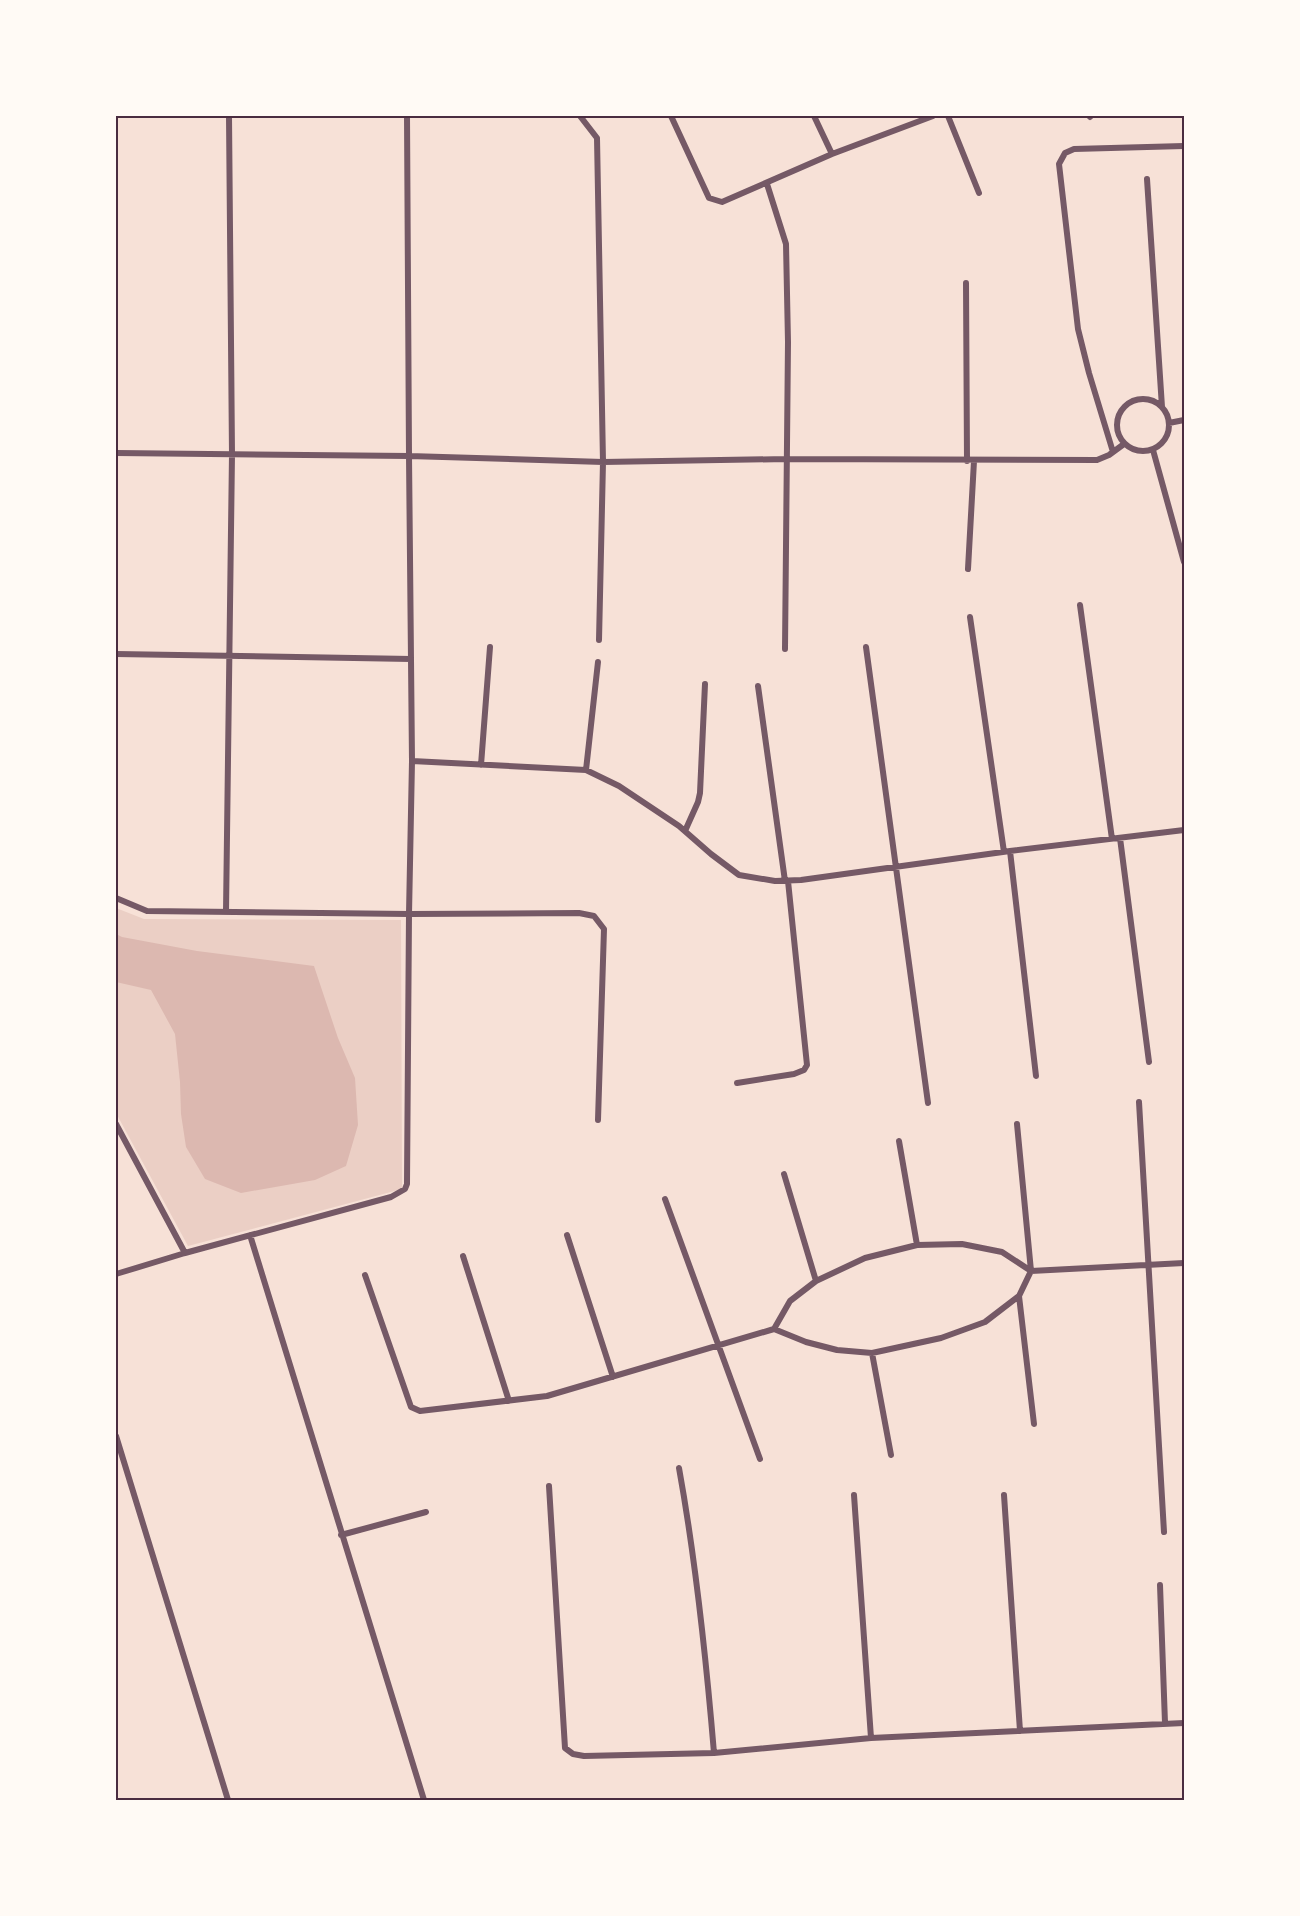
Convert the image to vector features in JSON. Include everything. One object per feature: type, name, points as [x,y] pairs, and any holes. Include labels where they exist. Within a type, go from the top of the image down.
[{"type":"street","points":[[226,912],[232,454],[229,116]]},
{"type":"street","points":[[116,1274],[391,1197],[405,1189],[407,1181],[412,761],[407,116]]},
{"type":"street","points":[[580,116],[597,138],[603,462],[599,640]]},
{"type":"street","points":[[671,116],[709,198],[715,202],[722,202],[832,154],[933,116]]},
{"type":"street","points":[[814,116],[832,154]]},
{"type":"street","points":[[948,116],[979,193]]},
{"type":"street","points":[[1113,452],[1078,329],[1059,164],[1065,153],[1074,149],[1185,146]]},
{"type":"street","points":[[1147,179],[1162,407]]},
{"type":"street","points":[[767,184],[786,244],[788,342],[785,649]]},
{"type":"street","points":[[966,283],[967,461]]},
{"type":"street","points":[[1139,399],[1148,399],[1162,407],[1169,423],[1166,439],[1160,446],[1153,450],[1138,451],[1124,444],[1117,421],[1125,406],[1139,399]]},
{"type":"street","points":[[1169,423],[1185,420]]},
{"type":"street","points":[[116,453],[409,456],[603,462],[786,459],[1097,460],[1124,444]]},
{"type":"street","points":[[1153,450],[1185,562]]},
{"type":"street","points":[[968,569],[974,460]]},
{"type":"street","points":[[1080,605],[1112,839]]},
{"type":"street","points":[[970,617],[1007,852],[1036,1076]]},
{"type":"street","points":[[481,765],[490,647]]},
{"type":"street","points":[[866,647],[928,1103]]},
{"type":"street","points":[[116,654],[411,659]]},
{"type":"street","points":[[586,770],[598,662]]},
{"type":"street","points":[[685,831],[699,802],[705,684]]},
{"type":"street","points":[[737,1083],[794,1074],[804,1070],[807,1065],[786,881],[758,686]]},
{"type":"street","points":[[412,761],[586,770],[619,786],[685,831],[739,875],[759,880],[786,881],[1185,830]]},
{"type":"street","points":[[1120,838],[1149,1062]]},
{"type":"street","points":[[116,898],[147,911],[579,913],[594,916],[604,929],[598,1120]]},
{"type":"street","points":[[1139,1102],[1164,1532]]},
{"type":"street","points":[[116,1124],[185,1253]]},
{"type":"street","points":[[365,1275],[414,1410],[424,1411],[547,1396],[774,1329],[806,1342],[837,1350],[872,1353],[941,1338],[985,1322],[1019,1296],[1030,1271],[1017,1124]]},
{"type":"street","points":[[899,1141],[917,1245]]},
{"type":"street","points":[[784,1174],[816,1281]]},
{"type":"street","points":[[665,1199],[760,1459]]},
{"type":"street","points":[[567,1234],[613,1377]]},
{"type":"street","points":[[250,1235],[424,1800]]},
{"type":"street","points":[[774,1329],[790,1301],[816,1281],[865,1258],[917,1245],[962,1244],[1002,1252],[1030,1271],[1185,1263]]},
{"type":"street","points":[[463,1256],[509,1401]]},
{"type":"street","points":[[1019,1296],[1034,1424]]},
{"type":"street","points":[[872,1353],[891,1455]]},
{"type":"street","points":[[116,1436],[228,1800]]},
{"type":"street","points":[[679,1468],[693,1544],[714,1753]]},
{"type":"street","points":[[549,1486],[565,1748],[573,1754],[584,1756],[714,1753],[871,1738],[1185,1722]]},
{"type":"street","points":[[854,1495],[871,1738]]},
{"type":"street","points":[[1004,1495],[1020,1731]]},
{"type":"street","points":[[341,1534],[426,1512]]},
{"type":"street","points":[[1160,1585],[1164,1723]]},
{"type":"shaded area","points":[[116,908],[144,919],[401,920],[402,1189],[188,1246],[116,1113]]},
{"type":"shaded area","points":[[116,934],[197,951],[314,966],[338,1038],[355,1078],[358,1125],[346,1166],[315,1180],[241,1193],[205,1179],[186,1147],[175,1034],[151,990],[116,982]]}]
